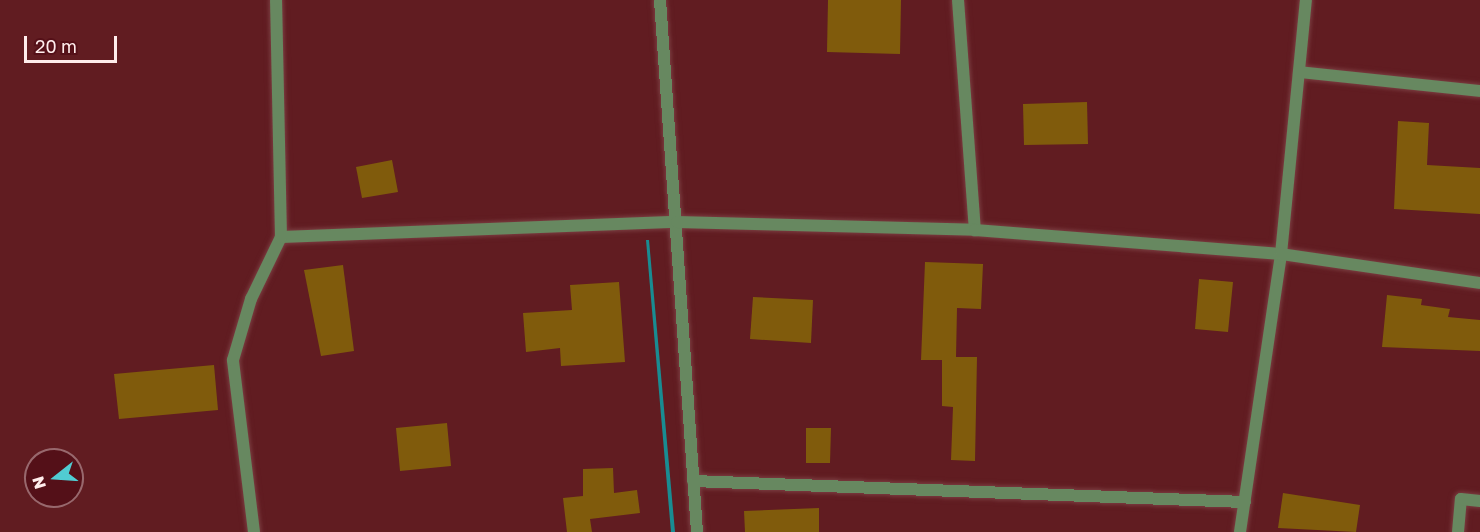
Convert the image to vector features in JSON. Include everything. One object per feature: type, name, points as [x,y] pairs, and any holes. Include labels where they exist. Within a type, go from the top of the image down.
[{"type":"street","points":[[254,532],[233,360],[251,299],[281,237],[276,0]]},
{"type":"street","points":[[660,0],[697,532]]},
{"type":"street","points":[[958,0],[975,230]]},
{"type":"street","points":[[1240,532],[1281,254],[1306,0]]},
{"type":"street","points":[[1299,72],[1480,91]]},
{"type":"street","points":[[281,237],[676,222],[975,230],[1281,254],[1480,283]]},
{"type":"street","points":[[693,481],[1245,502]]},
{"type":"street","points":[[1458,532],[1461,498],[1480,501]]},
{"type":"water","points":[[646,240],[649,240],[675,532],[671,532]]},
{"type":"building","points":[[828,0],[901,0],[900,54],[827,52]]},
{"type":"building","points":[[1087,102],[1088,144],[1024,145],[1023,104]]},
{"type":"building","points":[[1398,121],[1429,123],[1427,165],[1480,168],[1480,214],[1394,209]]},
{"type":"building","points":[[392,160],[398,192],[362,198],[356,167]]},
{"type":"building","points":[[925,262],[983,264],[981,309],[957,308],[956,357],[977,357],[975,461],[951,460],[953,407],[942,406],[942,360],[921,360]]},
{"type":"building","points":[[343,265],[354,351],[321,356],[304,270]]},
{"type":"building","points":[[1199,279],[1233,282],[1228,332],[1195,329]]},
{"type":"building","points":[[619,282],[625,362],[561,366],[560,348],[526,352],[523,313],[572,310],[570,285]]},
{"type":"building","points":[[1387,295],[1422,299],[1421,305],[1450,309],[1448,317],[1480,320],[1480,351],[1382,347]]},
{"type":"building","points":[[753,297],[813,300],[811,343],[750,339]]},
{"type":"building","points":[[214,365],[218,410],[119,419],[114,374]]},
{"type":"building","points":[[447,423],[451,466],[400,471],[396,428]]},
{"type":"building","points":[[806,428],[831,428],[830,463],[806,463]]},
{"type":"building","points":[[613,468],[614,493],[637,490],[640,513],[590,519],[592,532],[567,532],[563,498],[583,496],[583,469]]},
{"type":"building","points":[[1283,493],[1360,505],[1356,532],[1278,528]]},
{"type":"building","points":[[819,508],[819,532],[745,532],[744,511]]}]
